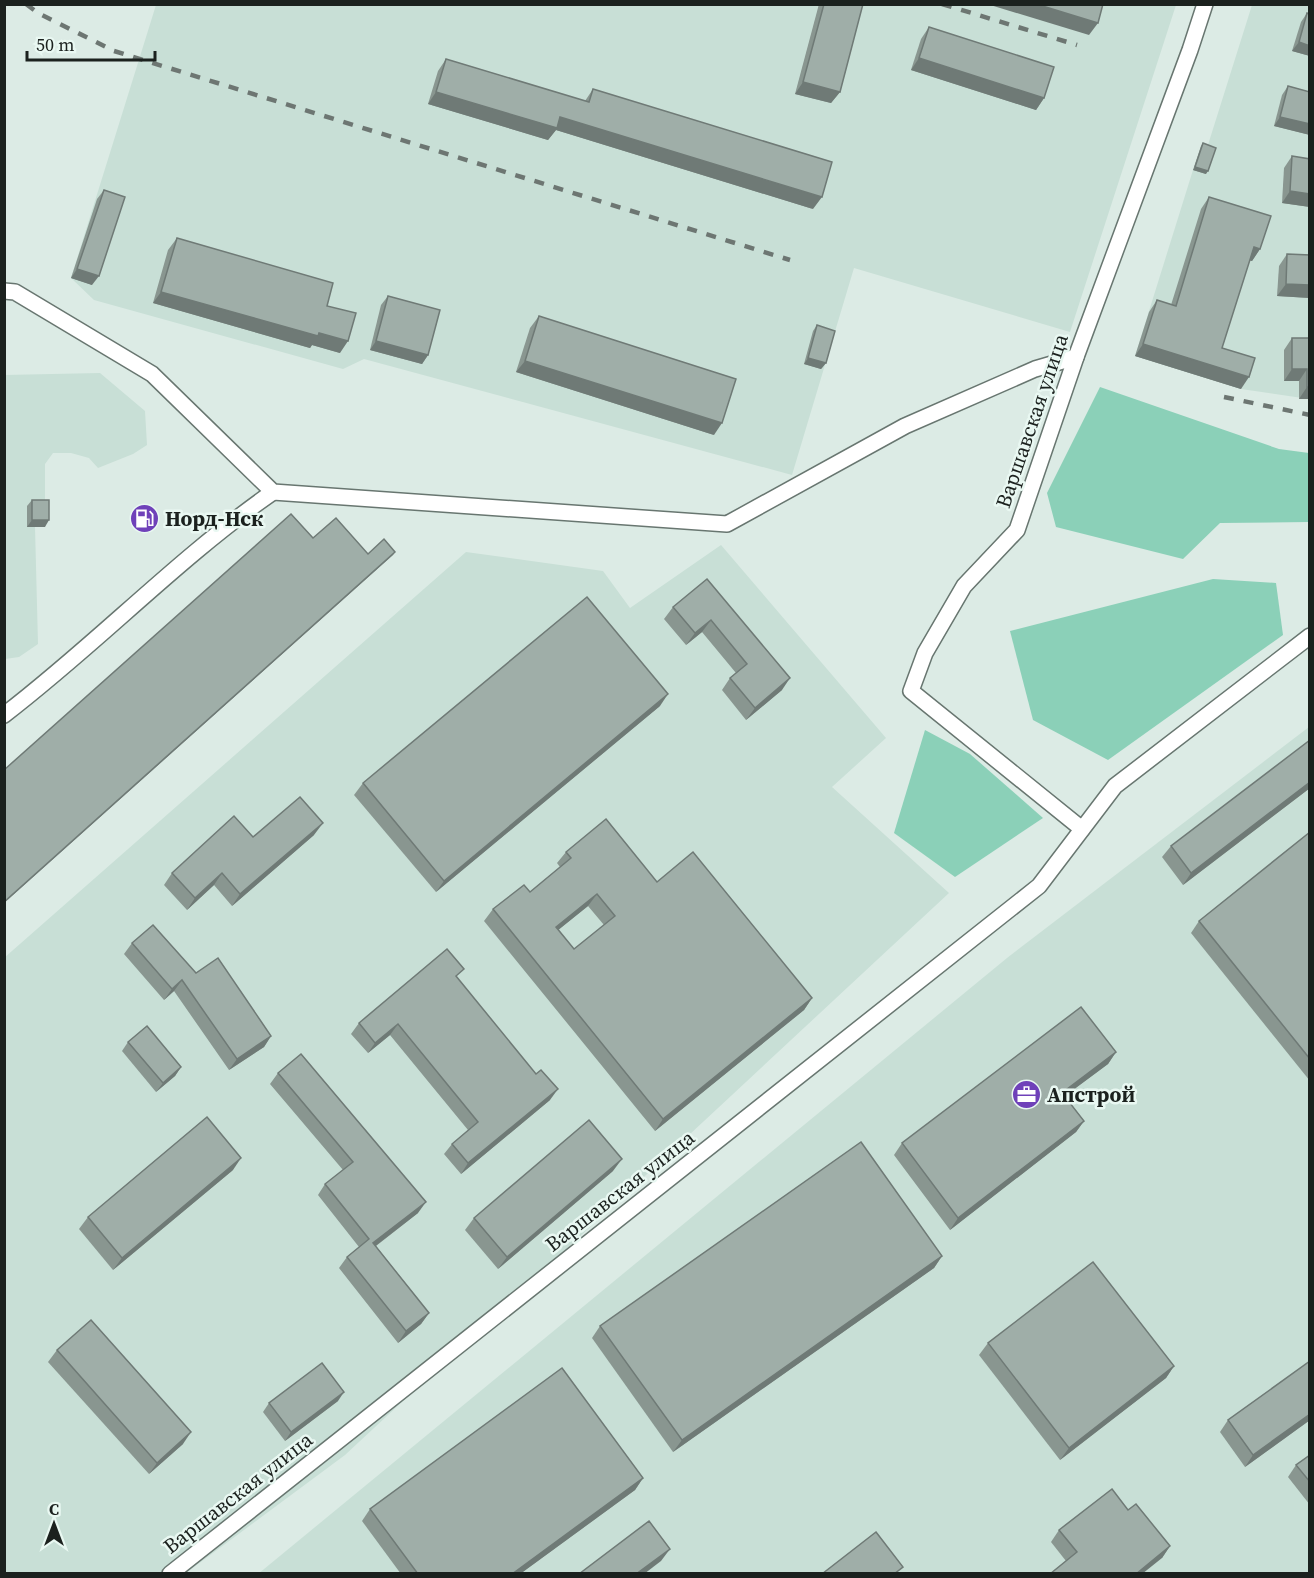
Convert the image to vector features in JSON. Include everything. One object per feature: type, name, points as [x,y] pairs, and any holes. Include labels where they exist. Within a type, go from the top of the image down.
[{"type":"street","name":"Варшавская улица","points":[[1082,829],[911,691],[926,653],[964,586],[1017,530],[1076,357],[1205,4]]},
{"type":"street","points":[[4,291],[15,292],[152,374],[273,492]]},
{"type":"street","points":[[4,715],[42,686],[219,530],[273,492],[727,524],[905,426],[1035,369],[1076,357]]},
{"type":"street","name":"Варшавская улица","points":[[170,1574],[1039,886],[1115,786],[1310,636]]},
{"type":"shaded area","points":[[156,5],[1176,5],[1070,332],[854,268],[792,475],[364,359],[343,369],[94,300],[71,278]]},
{"type":"shaded area","points":[[1252,5],[1309,5],[1309,399],[1241,389],[1135,356],[1201,146],[1207,148]]},
{"type":"shaded area","points":[[100,373],[145,411],[147,445],[133,454],[98,468],[89,458],[71,453],[53,453],[45,464],[45,527],[35,527],[38,644],[19,657],[5,659],[4,375]]},
{"type":"shaded area","points":[[721,545],[886,738],[832,787],[949,893],[345,1455],[186,1573],[5,1573],[4,958],[466,552],[603,571],[630,608]]},
{"type":"shaded area","points":[[1309,727],[1309,1573],[258,1574],[1007,958]]},
{"type":"green space","points":[[1100,387],[1279,449],[1309,453],[1309,522],[1220,523],[1183,559],[1056,527],[1047,493]]},
{"type":"green space","points":[[1213,579],[1276,583],[1283,635],[1108,760],[1033,720],[1010,631]]},
{"type":"green space","points":[[925,730],[970,754],[1043,818],[955,877],[894,833]]},
{"type":"building","points":[[824,4],[863,4],[840,92],[803,82]]},
{"type":"building","points":[[1036,4],[1103,4],[1098,23]]},
{"type":"building","points":[[1307,13],[1310,14],[1310,46],[1299,42]]},
{"type":"building","points":[[929,27],[1054,67],[1044,98],[919,58]]},
{"type":"building","points":[[446,59],[589,102],[593,89],[832,162],[822,197],[560,117],[557,128],[436,92]]},
{"type":"building","points":[[1288,86],[1310,92],[1310,124],[1280,117]]},
{"type":"building","points":[[1203,143],[1216,148],[1208,171],[1195,167]]},
{"type":"building","points":[[1292,156],[1310,159],[1310,194],[1290,191]]},
{"type":"building","points":[[104,190],[125,197],[99,276],[77,269]]},
{"type":"building","points":[[1209,197],[1271,216],[1260,249],[1254,247],[1222,348],[1255,358],[1249,377],[1143,344],[1157,300],[1176,306]]},
{"type":"building","points":[[177,238],[333,283],[327,306],[356,313],[348,341],[319,333],[318,336],[161,292]]},
{"type":"building","points":[[1287,254],[1310,255],[1310,285],[1286,284]]},
{"type":"building","points":[[388,296],[440,310],[428,355],[376,341]]},
{"type":"building","points":[[539,316],[736,379],[722,423],[525,361]]},
{"type":"building","points":[[817,325],[835,331],[826,363],[808,358]]},
{"type":"building","points":[[1292,338],[1310,338],[1310,387],[1307,387],[1307,369],[1292,369]]},
{"type":"building","points":[[32,500],[49,500],[49,520],[32,520]]},
{"type":"building","points":[[291,514],[313,538],[336,518],[368,554],[384,539],[395,552],[4,902],[4,770]]},
{"type":"building","points":[[707,579],[790,678],[755,708],[730,678],[747,664],[711,620],[695,633],[673,607]]},
{"type":"building","points":[[587,597],[668,694],[444,881],[363,783]]},
{"type":"building","points":[[1310,740],[1310,782],[1191,873],[1171,846]]},
{"type":"building","points":[[300,797],[323,823],[240,894],[222,873],[195,898],[172,873],[234,816],[253,837]]},
{"type":"building","points":[[606,819],[657,882],[693,852],[812,998],[663,1119],[493,909],[524,885],[530,892],[571,858],[566,852]],"holes":[[[597,894],[615,916],[574,949],[556,927]]]},
{"type":"building","points":[[1310,832],[1310,1059],[1199,921]]},
{"type":"building","points":[[153,925],[196,973],[218,958],[271,1036],[237,1059],[182,980],[172,989],[132,943]]},
{"type":"building","points":[[447,949],[464,969],[456,976],[536,1074],[541,1070],[558,1089],[468,1163],[452,1144],[478,1122],[398,1024],[375,1043],[359,1023]]},
{"type":"building","points":[[1081,1007],[1116,1052],[1062,1093],[1084,1121],[958,1218],[902,1143]]},
{"type":"building","points":[[147,1026],[181,1067],[163,1083],[128,1042]]},
{"type":"building","points":[[301,1054],[426,1202],[373,1243],[429,1313],[406,1331],[347,1257],[369,1239],[325,1184],[353,1162],[278,1073]]},
{"type":"building","points":[[207,1117],[241,1158],[122,1258],[88,1217]]},
{"type":"building","points":[[589,1120],[622,1159],[507,1257],[474,1218]]},
{"type":"building","points":[[861,1142],[942,1256],[682,1440],[600,1326]]},
{"type":"building","points":[[1093,1262],[1174,1366],[1069,1448],[988,1343]]},
{"type":"building","points":[[91,1320],[191,1432],[157,1463],[57,1350]]},
{"type":"building","points":[[1310,1361],[1310,1414],[1253,1455],[1228,1420]]},
{"type":"building","points":[[322,1363],[344,1392],[291,1432],[269,1403]]},
{"type":"building","points":[[562,1368],[643,1478],[512,1574],[418,1574],[370,1509]]},
{"type":"building","points":[[1310,1455],[1310,1482],[1296,1465]]},
{"type":"building","points":[[1112,1489],[1128,1510],[1136,1504],[1170,1546],[1136,1574],[1050,1574],[1077,1552],[1059,1530]]},
{"type":"building","points":[[649,1521],[670,1549],[636,1574],[579,1574]]},
{"type":"building","points":[[876,1532],[903,1567],[894,1574],[822,1574]]},
{"type":"railway","points":[[26,4],[38,13],[114,51],[790,260]]},
{"type":"railway","points":[[942,4],[1077,45]]},
{"type":"railway","points":[[1224,397],[1310,415]]},
{"type":"place","name":"Норд-Нск","points":[[144,519]]},
{"type":"place","name":"Апстрой","points":[[1026,1095]]}]
